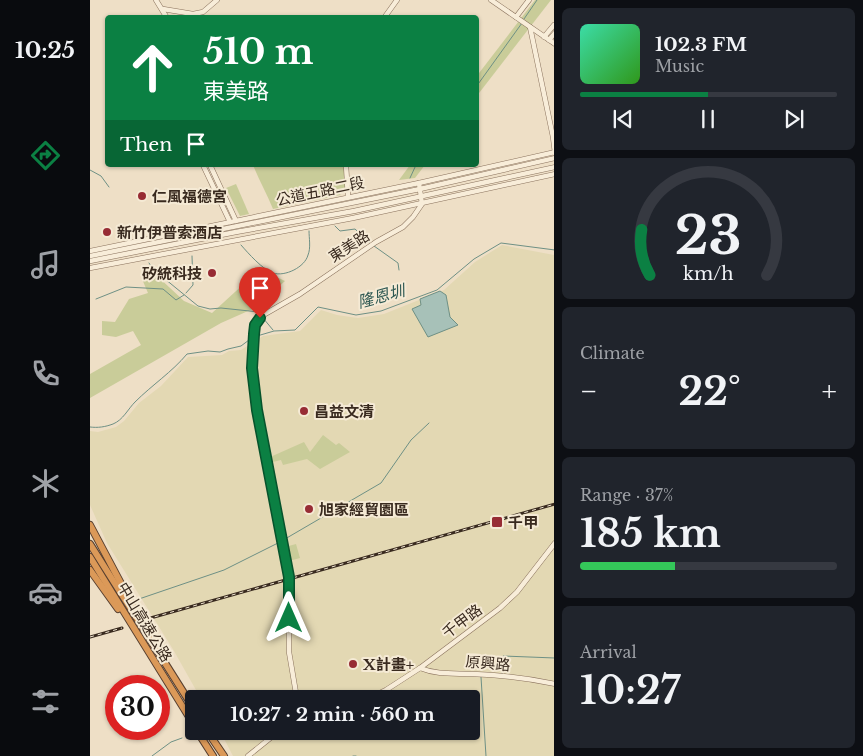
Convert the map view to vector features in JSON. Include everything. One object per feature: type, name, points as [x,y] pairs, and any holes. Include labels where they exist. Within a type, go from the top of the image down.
[{"type":"highway","points":[[90,525],[160,655]]},
{"type":"highway","name":"中山高速公路","points":[[90,544],[185,695]]},
{"type":"highway","name":"中山高速公路","points":[[90,557],[185,711]]},
{"type":"highway","points":[[90,570],[138,636]]},
{"type":"highway","points":[[203,740],[213,756]]},
{"type":"highway","points":[[213,740],[224,756]]},
{"type":"street","points":[[156,0],[163,9],[164,15]]},
{"type":"street","points":[[163,9],[193,14],[203,12],[217,0]]},
{"type":"street","points":[[386,15],[397,0]]},
{"type":"street","points":[[491,0],[554,44]]},
{"type":"street","points":[[516,17],[529,0]]},
{"type":"street","points":[[546,39],[554,25]]},
{"type":"street","points":[[529,27],[553,137],[554,152]]},
{"type":"street","points":[[546,39],[554,33]]},
{"type":"street","name":"公道五路二段","points":[[90,251],[419,183],[554,152]]},
{"type":"street","name":"公道五路二段","points":[[90,256],[420,189],[554,158]]},
{"type":"street","points":[[204,167],[230,222]]},
{"type":"street","points":[[211,167],[236,221]]},
{"type":"street","points":[[346,167],[348,197]]},
{"type":"street","name":"公道五路二段","points":[[90,261],[354,211],[554,167]]},
{"type":"street","points":[[90,268],[422,204],[554,174]]},
{"type":"street","points":[[419,183],[422,204]]},
{"type":"street","name":"東美路","points":[[295,690],[289,652],[289,577],[257,410],[252,368],[255,325],[265,314],[300,294],[372,245],[403,227],[422,204]]},
{"type":"street","points":[[211,244],[236,232]]},
{"type":"street","name":"千甲路","points":[[386,690],[420,668],[512,596],[554,543]]},
{"type":"street","name":"原興路","points":[[420,668],[440,673],[527,678],[554,684]]},
{"type":"street","points":[[248,756],[268,740]]},
{"type":"shaded area","points":[[502,245],[554,255],[554,756],[233,756],[225,740],[480,740],[480,690],[196,690],[107,543],[90,505],[90,431],[98,432],[116,427],[124,421],[139,403],[161,386],[188,357],[222,355],[229,351],[241,350],[263,336],[300,331],[321,310],[337,315],[358,318],[384,314],[444,290],[475,262]]},
{"type":"green space","points":[[535,0],[551,0],[479,93],[479,73]]},
{"type":"green space","points":[[254,167],[344,167],[346,186],[340,195],[273,209]]},
{"type":"green space","points":[[409,167],[423,167],[415,178],[399,180]]},
{"type":"green space","points":[[236,184],[249,214],[240,216],[226,188]]},
{"type":"green space","points":[[260,269],[285,281],[257,307],[221,323],[90,398],[90,374],[141,345],[133,331],[116,337],[102,335],[102,321],[115,322],[129,299],[148,293],[142,279],[155,274],[184,301],[212,313]]},
{"type":"green space","points":[[323,435],[336,445],[339,443],[350,452],[320,469],[307,459],[283,465],[281,460],[269,463],[268,458],[304,442],[310,452]]},
{"type":"green space","points":[[296,544],[300,558],[289,561],[285,547]]},
{"type":"water","points":[[440,291],[446,295],[450,317],[458,325],[428,337],[412,309],[421,305],[420,299]]},
{"type":"waterway","points":[[524,19],[537,0]]},
{"type":"waterway","points":[[479,83],[522,23]]},
{"type":"waterway","points":[[410,178],[415,167]]},
{"type":"waterway","points":[[90,170],[101,176],[109,187]]},
{"type":"waterway","points":[[335,226],[340,231],[355,229],[371,244]]},
{"type":"waterway","points":[[241,245],[256,261],[269,271],[283,274],[299,267],[306,259],[309,252],[309,231]]},
{"type":"waterway","name":"隆恩圳","points":[[257,336],[274,331],[295,330],[318,307],[356,315],[381,311],[437,290],[474,259],[501,243],[554,250]]},
{"type":"waterway","points":[[374,246],[398,263],[399,270]]},
{"type":"waterway","points":[[186,293],[193,285],[192,256]]},
{"type":"waterway","points":[[149,263],[154,270],[198,306],[210,309],[221,308],[259,312],[261,315]]},
{"type":"waterway","points":[[96,299],[126,287],[163,289],[176,300],[184,295]]},
{"type":"waterway","points":[[263,318],[273,330]]},
{"type":"waterway","name":"隆恩圳","points":[[90,427],[107,426],[120,420],[135,402],[187,354],[208,351],[220,352],[241,346],[253,337]]},
{"type":"waterway","points":[[285,539],[381,483],[411,440],[429,423]]},
{"type":"waterway","points":[[136,600],[224,570],[280,542]]},
{"type":"waterway","points":[[502,674],[503,656],[554,658]]},
{"type":"waterway","points":[[481,677],[486,756]]},
{"type":"waterway","points":[[152,756],[171,742],[182,738]]},
{"type":"railway","points":[[147,619],[554,504]]},
{"type":"railway","points":[[90,637],[122,628]]},
{"type":"place","name":"仁風福德宮","points":[[142,196]]},
{"type":"place","name":"新竹伊普索酒店","points":[[107,232]]},
{"type":"place","name":"矽統科技","points":[[212,273]]},
{"type":"place","name":"昌益文清","points":[[304,411]]},
{"type":"place","name":"旭家經貿園區","points":[[309,509]]},
{"type":"place","name":"千甲","points":[[497,522]]},
{"type":"place","name":"X計畫+","points":[[353,664]]},
{"type":"route","points":[[260,318],[255,325],[252,368],[257,410],[289,577],[289,618]]}]
